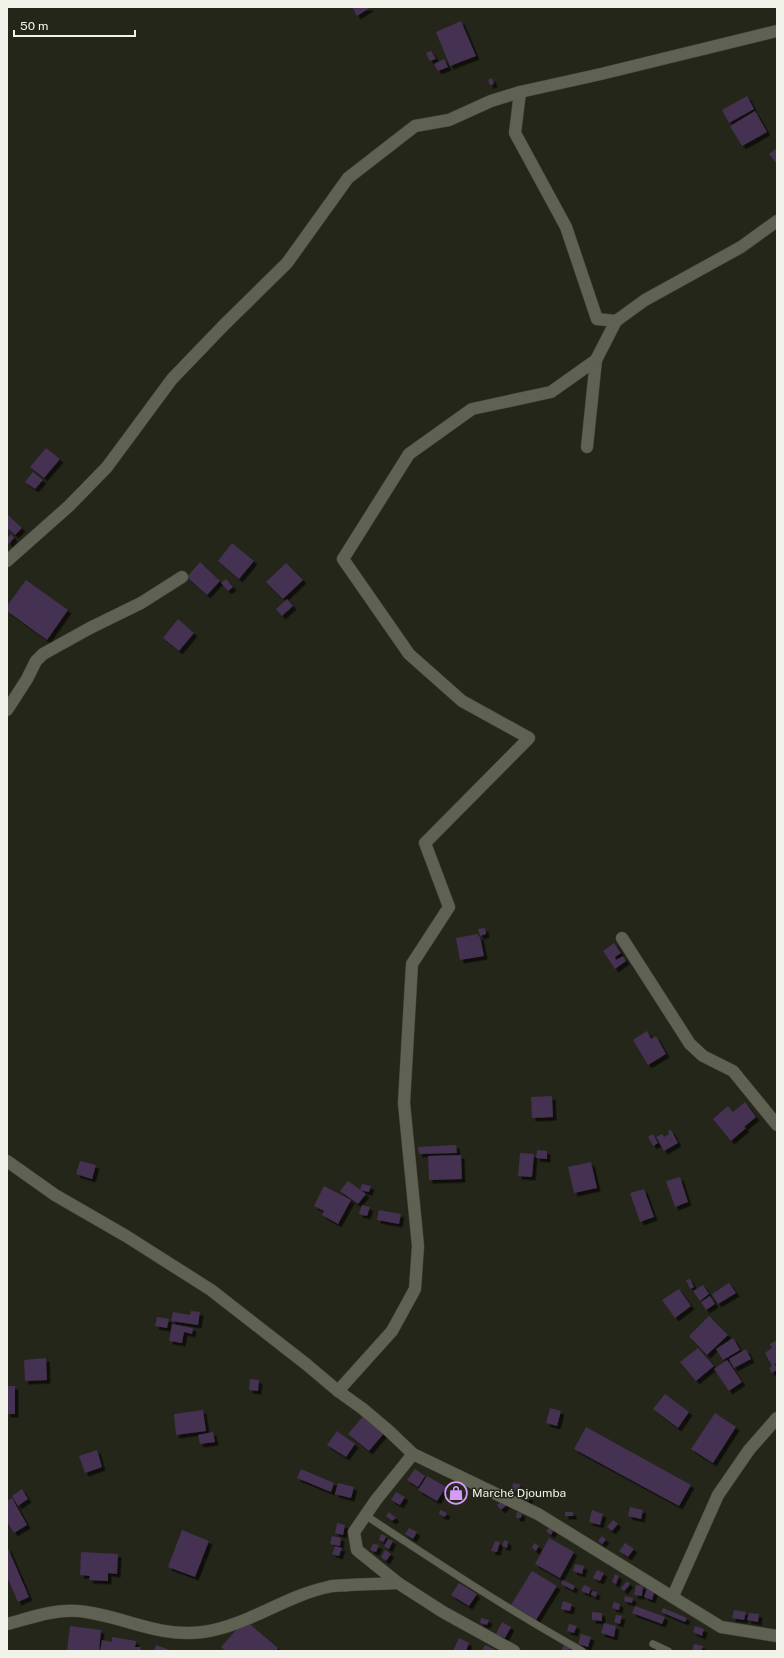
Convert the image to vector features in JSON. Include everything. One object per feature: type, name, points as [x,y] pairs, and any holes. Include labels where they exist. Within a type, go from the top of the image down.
[{"type":"street","points":[[7,561],[69,506],[106,467],[172,379],[287,263],[348,178],[415,126],[449,120],[491,101],[520,92],[777,31]]},
{"type":"street","points":[[520,92],[515,133],[566,228],[597,319],[616,321]]},
{"type":"street","points":[[587,447],[596,360],[616,321],[645,300],[741,247],[777,221]]},
{"type":"street","points":[[338,1391],[392,1331],[415,1288],[418,1246],[404,1103],[412,964],[449,907],[425,843],[529,738],[462,701],[409,654],[344,559],[409,454],[472,409],[551,392],[596,360]]},
{"type":"street","points":[[7,710],[27,679],[36,661],[43,654],[140,603],[182,577]]},
{"type":"street","points":[[622,938],[690,1044],[704,1056],[733,1071],[777,1125]]},
{"type":"street","points":[[7,1161],[55,1195],[126,1236],[211,1290],[384,1426],[413,1454],[538,1514],[722,1627],[777,1636]]},
{"type":"street","points":[[673,1596],[718,1495],[749,1450],[777,1418]]},
{"type":"street","points":[[413,1454],[365,1515],[354,1532],[357,1550],[398,1583],[443,1612],[514,1651]]},
{"type":"street","points":[[7,1624],[59,1611],[78,1611],[171,1633],[202,1632],[220,1628],[305,1594],[329,1587],[398,1583]]},
{"type":"lane","points":[[365,1515],[501,1604],[582,1651]]},
{"type":"lane","points":[[653,1644],[668,1651]]},
{"type":"building","points":[[352,7],[371,7],[357,16]]},
{"type":"building","points":[[461,21],[476,56],[450,66],[436,32]]},
{"type":"building","points":[[431,51],[436,59],[430,61],[426,53]]},
{"type":"building","points":[[444,59],[448,67],[438,71],[434,64]]},
{"type":"building","points":[[492,78],[494,84],[490,85],[488,80]]},
{"type":"building","points":[[747,96],[754,109],[729,123],[722,110]]},
{"type":"building","points":[[755,111],[767,132],[742,146],[730,126]]},
{"type":"building","points":[[777,148],[777,164],[769,154]]},
{"type":"building","points":[[46,448],[60,459],[44,478],[30,467]]},
{"type":"building","points":[[33,472],[43,480],[35,489],[25,482]]},
{"type":"building","points":[[7,514],[22,528],[15,535],[7,528]]},
{"type":"building","points":[[11,534],[14,538],[9,544],[7,538]]},
{"type":"building","points":[[232,543],[254,561],[239,579],[218,561]]},
{"type":"building","points":[[200,562],[220,581],[207,595],[187,577]]},
{"type":"building","points":[[286,563],[303,580],[283,599],[266,582]]},
{"type":"building","points":[[226,579],[233,587],[228,591],[221,583]]},
{"type":"building","points":[[26,580],[68,610],[47,640],[7,611],[7,606]]},
{"type":"building","points":[[287,599],[293,606],[282,616],[276,609]]},
{"type":"building","points":[[178,619],[194,633],[179,651],[163,638]]},
{"type":"building","points":[[485,928],[486,934],[480,936],[478,929]]},
{"type":"building","points":[[478,934],[478,937],[480,936],[484,956],[460,960],[456,938]]},
{"type":"building","points":[[614,943],[621,953],[615,957],[616,960],[623,956],[626,961],[615,969],[603,951]]},
{"type":"building","points":[[647,1031],[651,1039],[656,1036],[666,1054],[648,1065],[633,1040]]},
{"type":"building","points":[[552,1096],[553,1117],[532,1118],[531,1097]]},
{"type":"building","points":[[745,1102],[756,1117],[731,1141],[713,1119],[728,1106],[733,1112]]},
{"type":"building","points":[[671,1130],[678,1143],[664,1151],[656,1137],[662,1134],[664,1137],[669,1134],[668,1131]]},
{"type":"building","points":[[653,1134],[658,1143],[653,1146],[648,1137]]},
{"type":"building","points":[[456,1145],[457,1153],[419,1154],[418,1147]]},
{"type":"building","points":[[537,1150],[547,1151],[547,1159],[536,1158]]},
{"type":"building","points":[[520,1153],[534,1154],[532,1177],[518,1176]]},
{"type":"building","points":[[461,1155],[462,1179],[429,1180],[428,1156]]},
{"type":"building","points":[[80,1161],[96,1165],[92,1179],[76,1174]]},
{"type":"building","points":[[591,1162],[597,1188],[574,1193],[568,1167]]},
{"type":"building","points":[[680,1177],[688,1202],[675,1207],[666,1181]]},
{"type":"building","points":[[348,1181],[366,1194],[358,1204],[340,1191]]},
{"type":"building","points":[[362,1184],[371,1186],[369,1192],[360,1190]]},
{"type":"building","points":[[324,1186],[351,1200],[338,1224],[322,1215],[324,1211],[314,1206]]},
{"type":"building","points":[[644,1189],[654,1217],[640,1222],[630,1193]]},
{"type":"building","points":[[362,1205],[370,1207],[367,1216],[359,1214]]},
{"type":"building","points":[[379,1210],[401,1214],[399,1224],[377,1220]]},
{"type":"building","points":[[690,1279],[694,1287],[690,1289],[686,1280]]},
{"type":"building","points":[[729,1283],[736,1293],[718,1304],[712,1294]]},
{"type":"building","points":[[703,1285],[709,1294],[700,1301],[693,1291]]},
{"type":"building","points":[[679,1289],[691,1306],[675,1318],[662,1300]]},
{"type":"building","points":[[710,1296],[715,1304],[706,1310],[701,1302]]},
{"type":"building","points":[[191,1311],[200,1312],[198,1325],[171,1321],[173,1312],[190,1315]]},
{"type":"building","points":[[709,1316],[728,1335],[707,1355],[689,1336]]},
{"type":"building","points":[[157,1317],[169,1319],[167,1328],[155,1326]]},
{"type":"building","points":[[172,1324],[193,1328],[192,1334],[184,1332],[182,1343],[169,1341]]},
{"type":"building","points":[[733,1338],[740,1350],[723,1360],[716,1349]]},
{"type":"building","points":[[777,1340],[777,1363],[775,1364],[777,1370],[772,1373],[769,1368],[772,1366],[765,1353],[772,1348],[770,1344]]},
{"type":"building","points":[[698,1348],[714,1366],[696,1381],[680,1362]]},
{"type":"building","points":[[746,1349],[751,1359],[734,1368],[729,1359]]},
{"type":"building","points":[[46,1358],[47,1380],[25,1381],[24,1360]]},
{"type":"building","points":[[727,1360],[742,1382],[729,1391],[714,1369]]},
{"type":"building","points":[[250,1379],[259,1380],[258,1391],[249,1390]]},
{"type":"building","points":[[7,1386],[15,1386],[15,1414],[7,1414]]},
{"type":"building","points":[[665,1394],[689,1412],[678,1428],[653,1409]]},
{"type":"building","points":[[550,1408],[561,1411],[557,1426],[546,1423]]},
{"type":"building","points":[[203,1410],[206,1431],[176,1435],[174,1414]]},
{"type":"building","points":[[715,1413],[736,1427],[713,1463],[691,1449]]},
{"type":"building","points":[[364,1415],[385,1432],[369,1451],[348,1434]]},
{"type":"building","points":[[586,1427],[691,1485],[679,1506],[574,1449]]},
{"type":"building","points":[[337,1431],[355,1444],[346,1457],[327,1445]]},
{"type":"building","points":[[213,1432],[215,1442],[200,1444],[198,1435]]},
{"type":"building","points":[[97,1450],[102,1467],[85,1473],[79,1456]]},
{"type":"building","points":[[301,1469],[334,1483],[331,1492],[297,1478]]},
{"type":"building","points":[[415,1469],[425,1476],[418,1487],[407,1480]]},
{"type":"building","points":[[427,1476],[446,1487],[437,1501],[418,1490]]},
{"type":"building","points":[[338,1483],[354,1487],[351,1498],[335,1494]]},
{"type":"building","points":[[513,1483],[520,1484],[519,1492],[512,1490]]},
{"type":"building","points":[[22,1489],[28,1499],[18,1506],[12,1496]]},
{"type":"building","points":[[396,1492],[405,1497],[400,1505],[391,1500]]},
{"type":"building","points":[[525,1494],[530,1498],[528,1501],[522,1497]]},
{"type":"building","points":[[12,1498],[27,1525],[14,1533],[7,1522],[7,1501]]},
{"type":"building","points":[[504,1499],[508,1504],[501,1510],[497,1505]]},
{"type":"building","points":[[630,1507],[643,1510],[641,1519],[628,1516]]},
{"type":"building","points":[[440,1510],[447,1513],[445,1517],[439,1514]]},
{"type":"building","points":[[592,1510],[603,1514],[600,1525],[589,1522]]},
{"type":"building","points":[[389,1512],[396,1518],[392,1521],[386,1516]]},
{"type":"building","points":[[517,1512],[522,1513],[521,1518],[516,1518]]},
{"type":"building","points":[[565,1512],[573,1512],[573,1516],[565,1516]]},
{"type":"building","points":[[613,1520],[618,1524],[612,1531],[607,1527]]},
{"type":"building","points":[[337,1523],[345,1525],[343,1535],[335,1533]]},
{"type":"building","points":[[550,1527],[554,1530],[551,1535],[546,1531]]},
{"type":"building","points":[[409,1528],[417,1532],[413,1539],[405,1534]]},
{"type":"building","points":[[182,1530],[209,1541],[195,1577],[168,1567]]},
{"type":"building","points":[[381,1534],[386,1536],[384,1542],[379,1540]]},
{"type":"building","points":[[332,1536],[341,1538],[340,1546],[330,1544]]},
{"type":"building","points":[[602,1536],[606,1540],[602,1544],[598,1541]]},
{"type":"building","points":[[549,1538],[574,1552],[560,1578],[535,1564]]},
{"type":"building","points":[[388,1539],[393,1541],[389,1549],[384,1546]]},
{"type":"building","points":[[504,1540],[508,1542],[507,1548],[502,1546]]},
{"type":"building","points":[[495,1541],[500,1542],[497,1552],[491,1551]]},
{"type":"building","points":[[534,1543],[539,1546],[536,1551],[532,1548]]},
{"type":"building","points":[[625,1543],[634,1549],[628,1557],[619,1551]]},
{"type":"building","points":[[373,1544],[379,1545],[376,1552],[370,1550]]},
{"type":"building","points":[[7,1546],[29,1597],[18,1602],[7,1577]]},
{"type":"building","points":[[335,1546],[342,1548],[339,1556],[332,1554]]},
{"type":"building","points":[[385,1550],[391,1554],[386,1561],[381,1557]]},
{"type":"building","points":[[81,1552],[118,1554],[117,1574],[108,1573],[108,1581],[89,1580],[90,1576],[80,1575]]},
{"type":"building","points":[[575,1564],[584,1566],[582,1574],[573,1571]]},
{"type":"building","points":[[597,1570],[604,1573],[600,1581],[593,1578]]},
{"type":"building","points":[[532,1571],[557,1586],[536,1620],[511,1605]]},
{"type":"building","points":[[615,1574],[619,1576],[616,1584],[612,1582]]},
{"type":"building","points":[[563,1580],[575,1586],[573,1590],[561,1584]]},
{"type":"building","points":[[627,1581],[630,1584],[624,1591],[621,1588]]},
{"type":"building","points":[[459,1583],[477,1594],[469,1606],[451,1595]]},
{"type":"building","points":[[584,1585],[591,1588],[589,1594],[581,1591]]},
{"type":"building","points":[[636,1585],[643,1586],[642,1596],[634,1595]]},
{"type":"building","points":[[647,1588],[655,1590],[652,1600],[644,1597]]},
{"type":"building","points":[[592,1591],[597,1592],[596,1597],[591,1595]]},
{"type":"building","points":[[625,1596],[633,1598],[632,1603],[624,1601]]},
{"type":"building","points":[[563,1601],[572,1604],[570,1611],[561,1609]]},
{"type":"building","points":[[614,1602],[620,1604],[619,1610],[612,1608]]},
{"type":"building","points":[[635,1606],[665,1617],[662,1624],[632,1613]]},
{"type":"building","points":[[663,1608],[687,1618],[685,1622],[661,1612]]},
{"type":"building","points":[[734,1610],[746,1612],[744,1620],[732,1618]]},
{"type":"building","points":[[592,1612],[602,1613],[602,1621],[592,1620]]},
{"type":"building","points":[[749,1613],[759,1614],[758,1622],[747,1620]]},
{"type":"building","points":[[616,1615],[622,1616],[620,1624],[614,1622]]},
{"type":"building","points":[[481,1618],[489,1620],[487,1625],[480,1623]]},
{"type":"building","points":[[245,1620],[278,1648],[276,1651],[226,1651],[221,1647]]},
{"type":"building","points":[[502,1622],[511,1627],[505,1638],[496,1634]]},
{"type":"building","points":[[604,1623],[616,1626],[614,1637],[601,1633]]},
{"type":"building","points":[[569,1624],[577,1626],[574,1633],[567,1631]]},
{"type":"building","points":[[70,1626],[101,1630],[99,1651],[67,1651]]},
{"type":"building","points":[[695,1626],[704,1629],[702,1636],[693,1632]]},
{"type":"building","points":[[581,1634],[591,1637],[588,1647],[578,1644]]},
{"type":"building","points":[[112,1637],[136,1641],[135,1647],[141,1647],[140,1651],[100,1651],[102,1640],[112,1642]]},
{"type":"building","points":[[459,1638],[469,1643],[466,1651],[453,1651]]},
{"type":"building","points":[[694,1644],[703,1646],[701,1651],[692,1651]]},
{"type":"building","points":[[156,1645],[173,1651],[154,1651]]},
{"type":"building","points":[[485,1645],[498,1651],[482,1651]]},
{"type":"building","points":[[564,1645],[570,1648],[569,1651],[561,1651]]},
{"type":"place","name":"Marché Djoumba","points":[[456,1493]]}]
